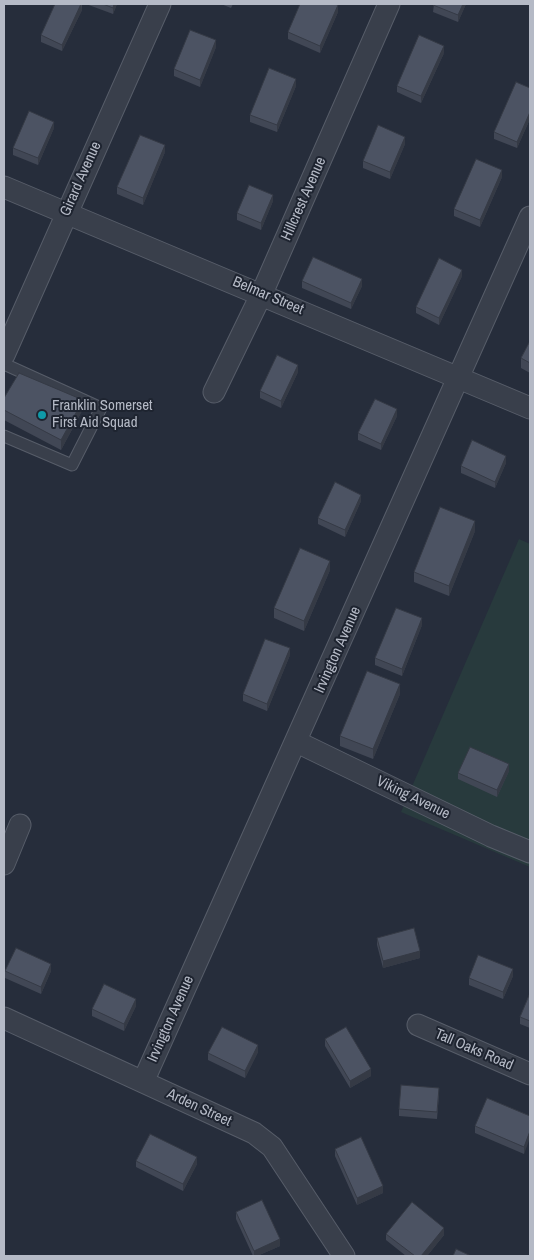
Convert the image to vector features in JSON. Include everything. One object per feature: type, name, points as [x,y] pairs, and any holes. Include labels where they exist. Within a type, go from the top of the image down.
[{"type":"street","name":"Girard Avenue","points":[[4,355],[160,4]]},
{"type":"street","name":"Hillcrest Avenue","points":[[214,392],[262,294],[389,4]]},
{"type":"street","name":"Belmar Street","points":[[4,187],[530,408]]},
{"type":"street","name":"Irvington Avenue","points":[[143,1082],[460,378],[530,217]]},
{"type":"street","name":"Viking Avenue","points":[[297,742],[491,836],[530,852]]},
{"type":"street","points":[[4,864],[20,825]]},
{"type":"street","name":"Arden Street","points":[[4,1018],[254,1133],[272,1147],[344,1256]]},
{"type":"street","name":"Tall Oaks Road","points":[[418,1025],[530,1074]]},
{"type":"lane","points":[[4,364],[101,408],[72,465],[4,436]]},
{"type":"shaded area","points":[[519,539],[530,544],[530,867],[401,812]]},
{"type":"building","points":[[55,4],[81,4],[62,45],[41,35]]},
{"type":"building","points":[[103,4],[114,4],[113,8]]},
{"type":"building","points":[[300,4],[338,5],[320,46],[288,32]]},
{"type":"building","points":[[434,4],[463,4],[458,15]]},
{"type":"building","points":[[190,30],[216,40],[200,80],[174,69]]},
{"type":"building","points":[[419,35],[444,46],[421,96],[397,86]]},
{"type":"building","points":[[269,68],[296,79],[277,125],[250,115]]},
{"type":"building","points":[[516,82],[530,88],[530,112],[517,142],[494,132]]},
{"type":"building","points":[[29,111],[54,122],[38,158],[13,148]]},
{"type":"building","points":[[378,125],[405,137],[390,172],[363,161]]},
{"type":"building","points":[[140,135],[165,145],[143,198],[117,187]]},
{"type":"building","points":[[476,159],[502,170],[480,220],[454,209]]},
{"type":"building","points":[[249,185],[273,195],[261,223],[237,213]]},
{"type":"building","points":[[313,257],[362,279],[351,303],[302,281]]},
{"type":"building","points":[[439,258],[462,270],[439,318],[416,307]]},
{"type":"building","points":[[530,341],[530,363],[521,358]]},
{"type":"building","points":[[277,355],[298,365],[281,401],[260,391]]},
{"type":"building","name":"Franklin Somerset First Aid Squad","points":[[19,373],[83,400],[61,440],[4,410],[4,398]]},
{"type":"building","points":[[375,399],[397,409],[381,444],[358,433]]},
{"type":"building","points":[[472,440],[506,456],[495,482],[461,466]]},
{"type":"building","points":[[335,482],[361,495],[345,530],[318,518]]},
{"type":"building","points":[[440,507],[475,521],[449,586],[414,572]]},
{"type":"building","points":[[300,548],[330,561],[304,621],[274,608]]},
{"type":"building","points":[[396,608],[422,618],[402,669],[375,658]]},
{"type":"building","points":[[265,639],[290,648],[267,704],[243,694]]},
{"type":"building","points":[[367,671],[400,684],[373,749],[340,736]]},
{"type":"building","points":[[470,747],[509,764],[497,790],[458,773]]},
{"type":"building","points":[[414,928],[420,951],[383,961],[377,938]]},
{"type":"building","points":[[16,948],[51,964],[41,987],[5,971]]},
{"type":"building","points":[[478,955],[513,969],[503,992],[469,978]]},
{"type":"building","points":[[104,984],[136,999],[124,1024],[92,1009]]},
{"type":"building","points":[[530,993],[530,1021],[520,1017]]},
{"type":"building","points":[[222,1027],[258,1045],[245,1071],[208,1053]]},
{"type":"building","points":[[346,1027],[371,1069],[350,1081],[325,1039]]},
{"type":"building","points":[[401,1085],[439,1088],[437,1112],[399,1109]]},
{"type":"building","points":[[487,1098],[530,1116],[530,1131],[524,1147],[475,1126]]},
{"type":"building","points":[[150,1134],[197,1157],[183,1184],[136,1161]]},
{"type":"building","points":[[361,1137],[383,1186],[357,1198],[335,1149]]},
{"type":"building","points":[[262,1200],[280,1239],[254,1251],[236,1212]]},
{"type":"building","points":[[412,1202],[444,1228],[421,1256],[415,1256],[386,1234]]},
{"type":"building","points":[[456,1249],[471,1256],[453,1256]]},
{"type":"place","name":"Franklin Somerset First Aid Squad","points":[[42,415]]}]
